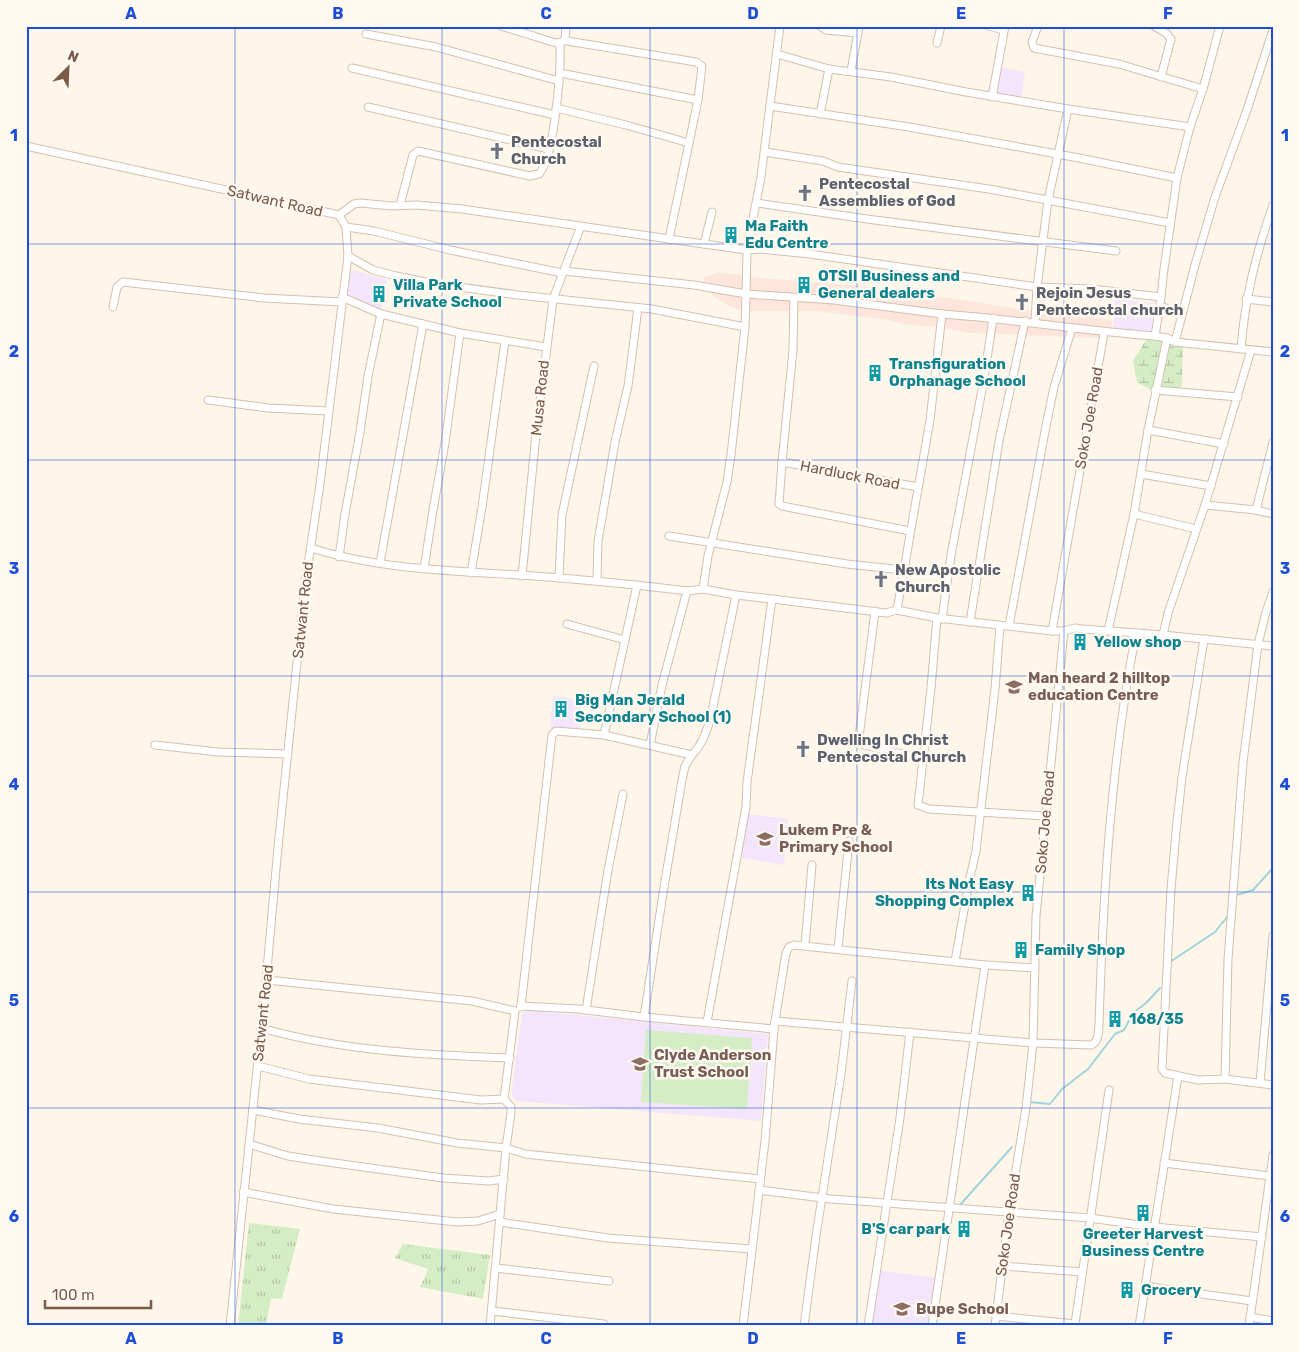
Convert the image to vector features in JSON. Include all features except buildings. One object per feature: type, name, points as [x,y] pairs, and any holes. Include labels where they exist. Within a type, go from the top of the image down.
[{"type":"street","points":[[501,26],[563,41],[699,64],[702,68],[698,100],[670,239]]},
{"type":"street","points":[[400,205],[413,155],[416,152],[530,176],[539,174],[542,171],[549,149],[556,112],[566,26]]},
{"type":"street","points":[[703,589],[711,541],[727,482],[731,455],[745,327],[747,250],[765,152],[780,26]]},
{"type":"street","points":[[820,26],[826,30],[859,30],[851,70]]},
{"type":"street","points":[[937,43],[941,26]]},
{"type":"street","points":[[988,26],[1005,28],[992,97]]},
{"type":"street","points":[[1038,26],[1032,42],[1034,48],[1119,64],[1203,89]]},
{"type":"street","points":[[1154,26],[1166,33],[1171,39],[1162,76]]},
{"type":"street","points":[[1155,336],[1177,178],[1220,26]]},
{"type":"street","points":[[1175,342],[1215,197],[1247,110],[1273,30]]},
{"type":"street","points":[[366,34],[436,47],[559,81]]},
{"type":"street","points":[[776,54],[829,68],[851,70],[992,97],[1190,127]]},
{"type":"street","points":[[352,68],[556,112],[626,124],[689,143]]},
{"type":"street","points":[[820,114],[829,68]]},
{"type":"street","points":[[560,73],[698,100]]},
{"type":"street","points":[[770,106],[909,127],[1177,178]]},
{"type":"street","points":[[368,107],[549,149]]},
{"type":"street","points":[[1035,322],[1037,286],[1048,200],[1068,109]]},
{"type":"street","name":"Satwant Road","points":[[26,146],[339,215],[346,227],[348,256],[305,585],[278,847],[267,980],[230,1326]]},
{"type":"street","points":[[765,152],[823,161],[838,167],[990,190],[1170,222]]},
{"type":"street","points":[[757,203],[1116,251]]},
{"type":"street","points":[[339,215],[354,204],[462,209],[747,250],[760,249],[810,254],[1037,286],[1090,289],[1161,297]]},
{"type":"street","points":[[1240,349],[1246,299],[1252,270],[1273,204]]},
{"type":"street","points":[[704,244],[712,212]]},
{"type":"street","name":"Musa Road","points":[[522,576],[546,347],[553,299],[581,226]]},
{"type":"street","points":[[346,227],[374,231],[450,250],[563,272],[694,285],[746,294],[834,300],[942,314],[1035,322],[1104,333],[1155,336],[1167,338],[1175,342],[1273,352]]},
{"type":"street","points":[[348,256],[373,270],[396,276],[475,290],[664,311],[745,327]]},
{"type":"street","points":[[113,307],[117,287],[123,282],[264,298],[342,300],[381,314],[460,333],[546,347]]},
{"type":"street","points":[[794,298],[790,385],[778,501],[782,506],[910,531]]},
{"type":"street","points":[[1246,299],[1273,302]]},
{"type":"street","points":[[1160,306],[1182,314]]},
{"type":"street","points":[[597,581],[598,541],[615,442],[628,386],[638,308]]},
{"type":"street","points":[[339,557],[368,376],[381,314]]},
{"type":"street","points":[[897,610],[934,393],[942,314]]},
{"type":"street","points":[[993,318],[984,379],[939,619],[918,805],[928,809],[1045,816]]},
{"type":"street","points":[[970,622],[999,441],[1024,321]]},
{"type":"street","points":[[380,563],[404,419],[423,324]]},
{"type":"street","points":[[1009,626],[1054,387],[1072,328]]},
{"type":"street","points":[[424,569],[445,443],[460,333]]},
{"type":"street","name":"Soko Joe Road","points":[[1052,631],[1104,333]]},
{"type":"street","points":[[1108,631],[1134,514],[1155,390],[1167,338]]},
{"type":"street","points":[[471,573],[505,341]]},
{"type":"street","points":[[1163,634],[1168,613],[1211,486],[1251,350]]},
{"type":"street","points":[[559,578],[562,515],[594,366]]},
{"type":"street","points":[[1155,390],[1238,397]]},
{"type":"street","points":[[208,400],[268,408],[328,411]]},
{"type":"street","points":[[1148,430],[1224,444]]},
{"type":"street","points":[[1256,510],[1273,442]]},
{"type":"street","name":"Hardluck Road","points":[[782,462],[918,487]]},
{"type":"street","points":[[1141,474],[1211,486]]},
{"type":"street","points":[[1205,505],[1256,510],[1273,514]]},
{"type":"street","points":[[1134,514],[1196,529]]},
{"type":"street","points":[[669,536],[698,541],[711,541],[847,564],[904,570]]},
{"type":"street","points":[[311,548],[339,557],[424,569],[597,581],[687,591],[703,589],[736,596],[886,613],[897,610],[939,619],[1000,626],[1052,631],[1064,631],[1075,628],[1163,634],[1273,646]]},
{"type":"street","points":[[604,735],[637,585]]},
{"type":"street","points":[[650,745],[662,686],[687,591]]},
{"type":"street","points":[[1225,1079],[1231,919],[1243,762],[1258,644],[1273,592]]},
{"type":"street","points":[[644,1017],[664,881],[685,766],[703,741],[710,721],[736,596]]},
{"type":"street","points":[[707,1022],[746,807],[747,782],[772,599]]},
{"type":"street","points":[[875,611],[859,737],[860,742],[865,745],[922,759]]},
{"type":"street","points":[[567,624],[625,640]]},
{"type":"street","points":[[955,960],[976,851],[995,690],[1000,626]]},
{"type":"street","name":"Soko Joe Road","points":[[995,1326],[1009,1212],[1026,1108],[1033,1043],[1036,916],[1064,631]]},
{"type":"street","points":[[775,1021],[974,1036],[1033,1043],[1091,1045],[1095,1043],[1097,1040],[1102,932],[1113,783],[1119,732],[1136,633]]},
{"type":"street","points":[[1204,639],[1182,777],[1171,889],[1162,1069],[1178,1076],[1198,1080],[1225,1079],[1273,1085]]},
{"type":"street","points":[[521,1006],[552,735],[556,731],[604,735],[692,755]]},
{"type":"street","points":[[155,745],[218,752],[288,754]]},
{"type":"street","points":[[586,1010],[606,879],[622,794]]},
{"type":"street","points":[[838,948],[849,841]]},
{"type":"street","points":[[805,945],[812,865]]},
{"type":"street","points":[[1260,1083],[1273,936]]},
{"type":"street","points":[[743,1326],[759,1190],[774,1029],[786,953],[789,947],[794,944],[1034,968]]},
{"type":"street","points":[[932,1326],[985,964]]},
{"type":"street","points":[[267,980],[472,1001],[515,1011]]},
{"type":"street","points":[[804,1326],[841,1074],[852,981]]},
{"type":"street","points":[[504,1099],[515,1011],[521,1006],[586,1010],[774,1029]]},
{"type":"street","points":[[262,1028],[296,1038],[364,1048],[510,1058]]},
{"type":"street","points":[[868,1326],[900,1118],[910,1032]]},
{"type":"street","points":[[258,1066],[309,1079],[481,1100],[504,1099],[511,1106],[490,1326]]},
{"type":"street","points":[[1139,1326],[1178,1076]]},
{"type":"street","points":[[996,1316],[1075,1325],[1108,1090]]},
{"type":"street","points":[[253,1110],[299,1119],[378,1128],[457,1143],[506,1148],[525,1154],[760,1179]]},
{"type":"street","points":[[249,1144],[288,1156],[443,1178],[489,1181],[504,1179]]},
{"type":"street","points":[[1249,1326],[1273,1155]]},
{"type":"street","points":[[1164,1163],[1270,1176]]},
{"type":"street","points":[[759,1190],[822,1198],[1090,1218],[1154,1227],[1262,1237]]},
{"type":"street","points":[[243,1192],[333,1208],[457,1222],[478,1221],[500,1214]]},
{"type":"street","points":[[500,1222],[608,1238],[751,1249]]},
{"type":"street","points":[[1002,1266],[1082,1272]]},
{"type":"street","points":[[496,1268],[609,1281]]},
{"type":"street","points":[[1145,1286],[1252,1301]]},
{"type":"street","points":[[492,1311],[604,1324]]},
{"type":"street","points":[[1250,1317],[1273,1321]]},
{"type":"shaded area","points":[[999,67],[1025,72],[1021,100],[994,96]]},
{"type":"shaded area","points":[[350,269],[387,280],[381,310],[344,298]]},
{"type":"shaded area","points":[[719,272],[750,277],[869,287],[1029,311],[1112,320],[1111,334],[1095,338],[972,333],[816,311],[741,311],[725,304],[712,295],[703,278]]},
{"type":"shaded area","points":[[1115,299],[1154,303],[1151,333],[1113,330]]},
{"type":"shaded area","points":[[553,696],[584,700],[580,731],[550,729]]},
{"type":"shaded area","name":"Lukem Pre & Primary School","points":[[747,814],[788,819],[784,865],[742,858]]},
{"type":"shaded area","name":"Clyde Anderson Trust School","points":[[528,1010],[768,1034],[761,1121],[517,1101],[511,1094],[522,1013]]},
{"type":"shaded area","name":"Bupe School","points":[[880,1270],[935,1278],[927,1326],[872,1326]]},
{"type":"green space","points":[[1165,335],[1183,344],[1182,386],[1161,396],[1137,382],[1133,361],[1146,340]]},
{"type":"green space","points":[[646,1030],[752,1038],[747,1109],[641,1102]]},
{"type":"green space","points":[[249,1223],[300,1229],[282,1299],[271,1298],[266,1326],[238,1326]]},
{"type":"green space","points":[[403,1244],[490,1255],[483,1299],[420,1287],[428,1269],[395,1258]]},
{"type":"waterway","points":[[1236,895],[1253,890],[1273,868]]},
{"type":"waterway","points":[[1170,962],[1215,932],[1227,917]]},
{"type":"waterway","points":[[1029,1103],[1050,1104],[1062,1089],[1088,1069],[1115,1034],[1124,1030],[1133,1013],[1160,988]]},
{"type":"waterway","points":[[959,1206],[1012,1147]]},
{"type":"place","name":"Pentecostal Church","points":[[497,151]]},
{"type":"place","name":"Pentecostal Assemblies of God","points":[[805,193]]},
{"type":"place","name":"Ma Faith Edu Centre","points":[[731,235]]},
{"type":"place","name":"OTSII Business and General dealers","points":[[804,285]]},
{"type":"place","name":"Villa Park Private School","points":[[379,294]]},
{"type":"place","name":"Rejoin Jesus Pentecostal church","points":[[1022,302]]},
{"type":"place","name":"Transfiguration Orphanage School","points":[[875,373]]},
{"type":"place","name":"New Apostolic Church","points":[[881,579]]},
{"type":"place","name":"Yellow shop","points":[[1080,642]]},
{"type":"place","name":"Man heard 2 hilltop education Centre","points":[[1014,687]]},
{"type":"place","name":"Big Man Jerald Secondary School (1)","points":[[561,709]]},
{"type":"place","name":"Dwelling In Christ Pentecostal Church","points":[[803,749]]},
{"type":"place","name":"Lukem Pre & Primary School","points":[[765,839]]},
{"type":"place","name":"Its Not Easy Shopping Complex","points":[[1028,893]]},
{"type":"place","name":"Family Shop","points":[[1021,950]]},
{"type":"place","name":"168/35","points":[[1115,1019]]},
{"type":"place","name":"Clyde Anderson Trust School","points":[[640,1064]]},
{"type":"place","name":"Greeter Harvest Business Centre","points":[[1143,1213]]},
{"type":"place","name":"B'S car park","points":[[964,1229]]},
{"type":"place","name":"Grocery","points":[[1127,1290]]},
{"type":"place","name":"Bupe School","points":[[902,1309]]}]
